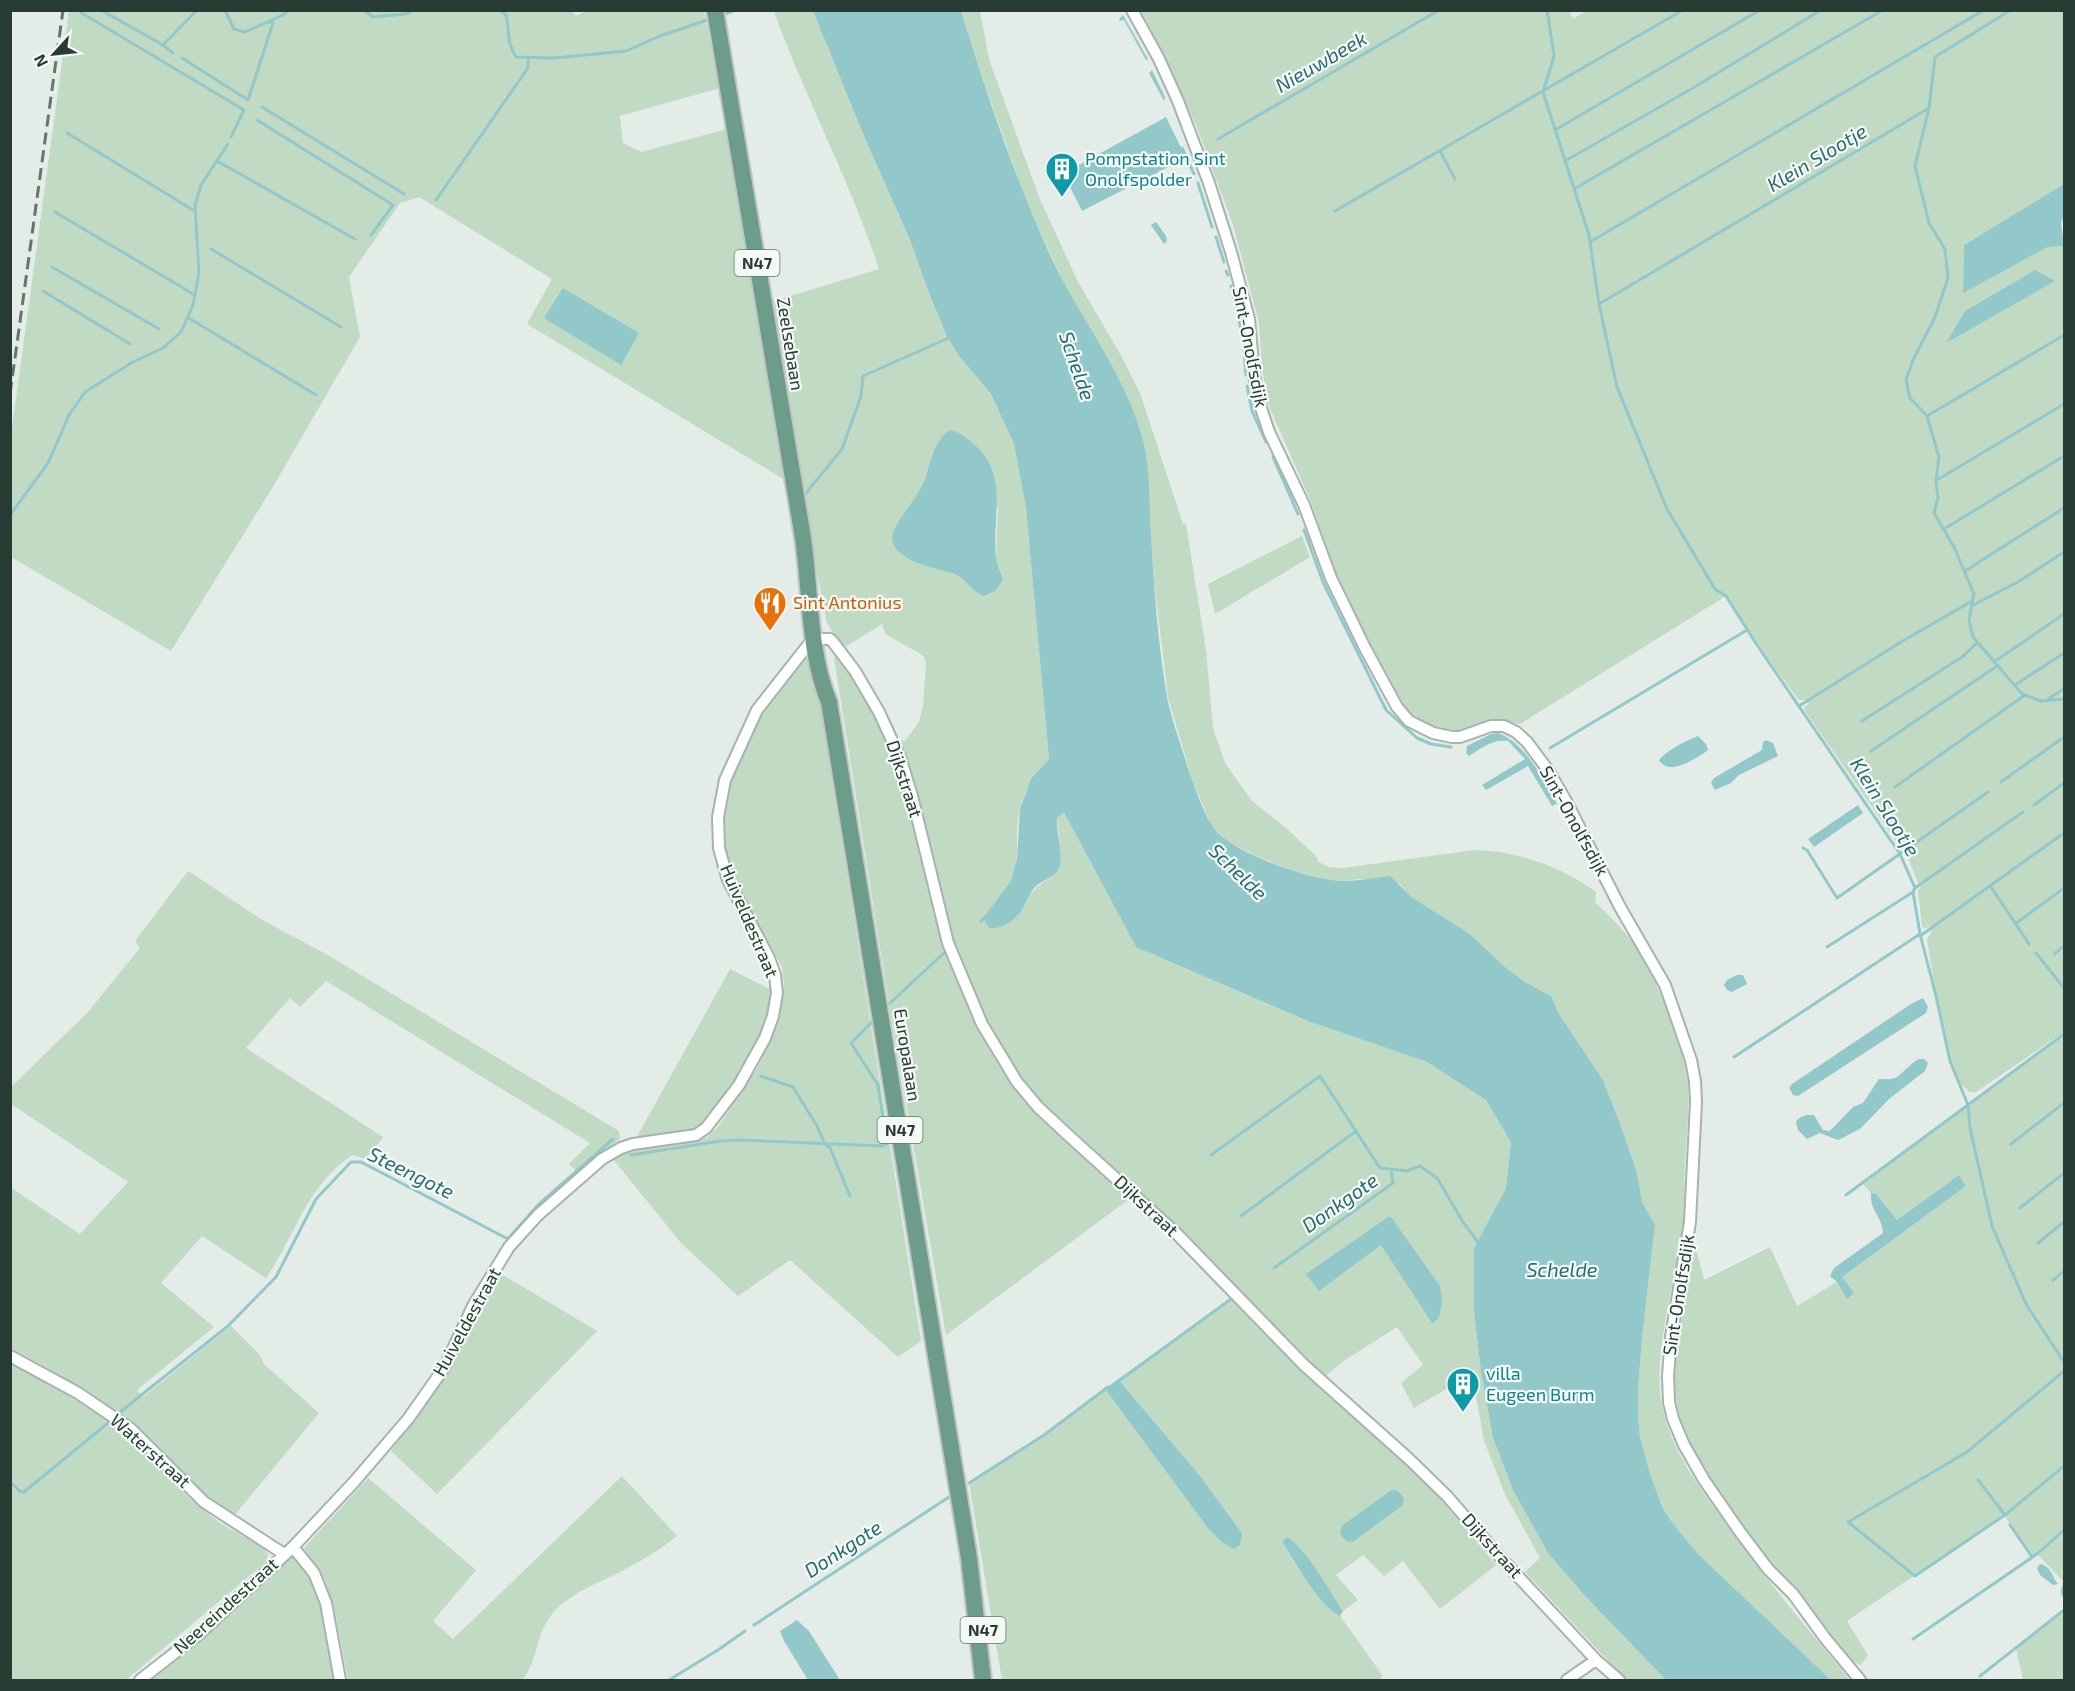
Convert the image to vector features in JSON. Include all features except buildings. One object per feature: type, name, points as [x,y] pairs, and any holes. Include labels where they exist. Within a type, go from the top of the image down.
[{"type":"main road","name":"Zeelsebaan","points":[[716,16],[809,578],[818,607],[819,640],[830,690],[829,702]]},
{"type":"main road","name":"Europalaan","points":[[829,702],[969,1558],[983,1680]]},
{"type":"main road","name":"Europalaan","points":[[969,1558],[975,1580],[990,1680]]},
{"type":"street","name":"Sint-Onolfsdijk","points":[[1132,10],[1159,58],[1189,128],[1209,183],[1249,319],[1259,402],[1269,432],[1304,505],[1331,578],[1397,707],[1409,721],[1433,733],[1452,737],[1491,726],[1504,726],[1516,732],[1527,742],[1548,770],[1566,801],[1620,907],[1665,985],[1691,1060],[1696,1102],[1690,1222],[1671,1337],[1668,1376],[1669,1402],[1673,1419],[1684,1445],[1704,1480],[1740,1532],[1768,1569],[1793,1594],[1860,1680]]},
{"type":"street","name":"Dijkstraat","points":[[819,640],[830,639],[855,671],[879,712],[894,744],[912,796],[942,923],[951,950],[982,1024],[1017,1082],[1038,1107],[1177,1234],[1304,1365],[1410,1459],[1447,1496],[1499,1556],[1596,1660],[1619,1680]]},
{"type":"street","name":"Huiveldestraat","points":[[289,1550],[354,1482],[408,1419],[444,1368],[473,1306],[509,1247],[538,1215],[602,1159],[621,1148],[633,1144],[696,1135],[706,1128],[739,1085],[765,1038],[773,1016],[777,993],[775,975],[769,958],[728,880],[719,848],[718,817],[725,780],[757,710],[808,645],[819,640]]},
{"type":"street","name":"Waterstraat","points":[[10,1356],[78,1393],[131,1429],[204,1502],[289,1550],[314,1573],[326,1603],[340,1680]]},
{"type":"street","name":"Neereindestraat","points":[[140,1680],[199,1634],[289,1550]]},
{"type":"street","points":[[1568,1680],[1596,1660]]},
{"type":"green space","points":[[572,10],[576,16],[588,10],[704,11],[720,88],[620,116],[623,143],[641,152],[727,129],[785,480],[527,324],[552,279],[419,197],[400,203],[349,277],[360,337],[271,490],[171,651],[11,557],[11,435],[69,11]]},
{"type":"green space","points":[[1569,10],[1573,19],[1587,10],[2064,11],[2064,184],[1964,245],[1963,292],[2048,247],[2064,246],[2064,1032],[1976,1092],[1970,1092],[1958,1082],[1950,1061],[1936,996],[1927,939],[1931,933],[1930,927],[1922,926],[1918,891],[1920,888],[1907,856],[1909,851],[1906,846],[1900,847],[1805,711],[1804,707],[1809,704],[1804,700],[1799,700],[1761,649],[1726,596],[1520,724],[1502,724],[1470,732],[1447,733],[1427,726],[1406,711],[1369,648],[1337,576],[1311,502],[1268,404],[1262,368],[1259,323],[1233,225],[1196,125],[1141,11]],"holes":[[[2035,270],[2055,281],[1947,342],[1965,311]]]},
{"type":"green space","points":[[774,11],[813,11],[866,141],[910,240],[947,337],[959,356],[991,394],[1014,444],[1026,508],[1049,759],[1029,784],[1025,793],[1019,811],[1014,873],[1009,885],[990,910],[985,922],[1017,917],[1031,894],[1052,877],[1061,853],[1057,818],[1064,811],[1136,947],[1308,1021],[1427,1062],[1486,1100],[1511,1141],[1506,1188],[1474,1248],[1474,1311],[1481,1372],[1493,1438],[1513,1490],[1548,1553],[1585,1596],[1666,1680],[1626,1680],[1525,1572],[1540,1558],[1505,1494],[1484,1441],[1472,1374],[1414,1408],[1401,1383],[1423,1365],[1397,1327],[1342,1362],[1316,1385],[1405,1464],[1442,1501],[1496,1565],[1440,1609],[1403,1561],[1384,1576],[1363,1555],[1336,1575],[1358,1600],[1343,1611],[1294,1542],[1287,1537],[1282,1541],[1316,1594],[1324,1604],[1340,1616],[1383,1676],[1378,1680],[1002,1680],[969,1483],[1044,1435],[1105,1389],[1207,1527],[1242,1533],[1200,1476],[1118,1379],[1230,1299],[1172,1239],[1128,1200],[946,1335],[889,1004],[834,658],[837,655],[846,660],[890,736],[905,741],[919,722],[923,707],[926,664],[924,657],[919,653],[885,634],[882,624],[847,646],[840,643],[827,623],[764,304],[879,269],[855,203]],"holes":[[[930,465],[998,507],[996,557],[1003,580],[995,591],[984,596],[958,575],[931,567],[894,529],[921,488]]]},
{"type":"green space","points":[[961,11],[980,11],[989,59],[1039,197],[1077,280],[1140,393],[1183,524],[1186,524],[1206,650],[1213,728],[1225,763],[1252,801],[1286,828],[1318,858],[1317,861],[1329,867],[1343,868],[1475,850],[1507,853],[1554,868],[1596,892],[1595,902],[1635,945],[1652,974],[1675,1033],[1688,1085],[1683,1229],[1661,1352],[1660,1389],[1666,1420],[1693,1478],[1768,1580],[1850,1680],[1831,1680],[1698,1554],[1663,1509],[1640,1437],[1638,1414],[1642,1338],[1655,1225],[1642,1202],[1637,1173],[1603,1080],[1559,1014],[1551,996],[1525,982],[1505,967],[1470,934],[1413,898],[1399,883],[1360,879],[1326,880],[1291,870],[1227,841],[1212,826],[1193,782],[1168,698],[1154,580],[1145,451],[1139,428],[1128,398],[1065,286],[1027,203]]},
{"type":"green space","points":[[1302,536],[1310,557],[1215,614],[1208,584]]},
{"type":"green space","points":[[805,657],[809,659],[813,668],[821,711],[921,1341],[898,1357],[790,1260],[738,1296],[682,1244],[612,1158],[633,1150],[707,1137],[717,1128],[757,1068],[777,1025],[784,984],[782,967],[735,882],[725,852],[723,820],[728,787],[747,742],[788,676]]},
{"type":"green space","points":[[188,871],[264,921],[326,954],[619,1131],[620,1138],[611,1148],[577,1172],[569,1164],[590,1143],[326,981],[300,1007],[290,998],[246,1048],[383,1137],[366,1159],[352,1155],[323,1182],[303,1212],[266,1278],[202,1236],[161,1283],[214,1327],[137,1390],[143,1397],[231,1326],[259,1354],[265,1365],[319,1413],[234,1516],[214,1503],[144,1433],[56,1373],[11,1348],[10,1187],[80,1234],[128,1182],[11,1104],[11,1087],[88,1012],[140,948],[135,941]]},
{"type":"green space","points":[[730,969],[777,993],[765,1038],[706,1128],[633,1144]]},
{"type":"green space","points":[[2064,1034],[2064,1582],[2037,1554],[2032,1557],[2004,1515],[1847,1621],[1868,1655],[1861,1665],[1846,1658],[1770,1568],[1693,1450],[1680,1419],[1675,1394],[1675,1359],[1694,1240],[1704,1280],[1770,1247],[1797,1306],[1837,1282],[1847,1299],[1841,1277],[1966,1186],[1959,1175],[1897,1220],[1876,1194],[1871,1193],[1862,1183]]},
{"type":"green space","points":[[498,1272],[597,1331],[437,1494],[391,1451],[447,1375],[472,1320]]},
{"type":"green space","points":[[10,1362],[102,1415],[133,1440],[191,1500],[220,1523],[263,1548],[268,1554],[267,1561],[126,1680],[11,1680]]},
{"type":"green space","points":[[622,1476],[677,1536],[645,1558],[579,1592],[557,1608],[543,1630],[531,1665],[522,1680],[348,1680],[335,1613],[324,1578],[304,1548],[368,1478],[476,1570],[433,1621],[453,1639]]},
{"type":"green space","points":[[293,1556],[308,1574],[318,1599],[334,1680],[151,1680],[170,1666]]},
{"type":"green space","points":[[2064,1610],[2064,1680],[2023,1680],[2016,1648]]},
{"type":"water","name":"Schelde","points":[[813,11],[961,11],[1002,136],[1039,229],[1064,283],[1117,375],[1138,423],[1148,469],[1155,595],[1167,697],[1188,768],[1209,820],[1222,836],[1236,846],[1293,871],[1342,881],[1390,876],[1413,898],[1470,934],[1505,967],[1525,982],[1551,996],[1559,1014],[1603,1080],[1637,1173],[1642,1202],[1655,1225],[1642,1338],[1638,1414],[1640,1437],[1663,1509],[1698,1554],[1831,1680],[1666,1680],[1585,1596],[1548,1553],[1513,1490],[1493,1438],[1481,1372],[1474,1311],[1474,1248],[1506,1188],[1511,1142],[1486,1100],[1427,1062],[1308,1021],[1136,947],[1064,812],[1057,818],[1061,859],[1057,872],[1036,886],[1015,918],[1000,927],[993,928],[985,922],[987,913],[1011,881],[1017,859],[1020,808],[1031,779],[1049,759],[1026,508],[1014,444],[991,394],[959,356],[947,337],[910,240],[866,141]]},
{"type":"water","points":[[1123,15],[1148,59],[1146,60],[1124,20],[1120,21]]},
{"type":"water","points":[[1152,70],[1165,97],[1164,101],[1149,73]]},
{"type":"water","points":[[1166,117],[1186,158],[1082,211],[1068,183],[1077,166]]},
{"type":"water","points":[[2064,184],[2064,216],[2061,223],[2064,246],[2048,247],[1963,293],[1964,245]]},
{"type":"water","points":[[1156,222],[1166,236],[1167,241],[1164,244],[1151,225]]},
{"type":"water","points":[[2035,270],[2055,281],[1946,343],[1965,311]]},
{"type":"water","points":[[563,288],[639,333],[621,365],[544,318]]},
{"type":"water","points":[[951,430],[966,437],[987,459],[996,485],[996,557],[1003,580],[995,591],[984,596],[955,574],[924,565],[902,555],[892,539],[898,522],[924,481],[937,445]]},
{"type":"water","points":[[1498,733],[1517,745],[1533,763],[1557,804],[1552,806],[1528,766],[1486,790],[1482,785],[1525,759],[1508,741],[1492,743],[1469,756],[1466,753],[1467,746]]},
{"type":"water","points":[[1698,736],[1706,744],[1708,750],[1697,758],[1675,767],[1663,765],[1659,760],[1672,749]]},
{"type":"water","points":[[1766,740],[1773,743],[1778,756],[1739,775],[1731,783],[1715,790],[1711,783],[1714,778],[1762,750],[1763,742]]},
{"type":"water","points":[[1858,805],[1863,813],[1814,847],[1808,839]]},
{"type":"water","points":[[1743,975],[1747,984],[1732,992],[1727,990],[1724,985],[1727,980]]},
{"type":"water","points":[[1923,998],[1928,1007],[1926,1013],[1798,1096],[1793,1095],[1789,1088],[1792,1084]]},
{"type":"water","points":[[1919,1059],[1924,1059],[1928,1063],[1925,1071],[1889,1099],[1860,1129],[1838,1140],[1820,1133],[1807,1139],[1798,1130],[1796,1122],[1800,1118],[1814,1115],[1823,1130],[1829,1131],[1853,1107],[1863,1103],[1879,1079],[1895,1078]]},
{"type":"water","points":[[1959,1175],[1966,1186],[1842,1277],[1854,1293],[1847,1299],[1837,1282],[1830,1276],[1834,1268],[1883,1233],[1881,1222],[1872,1205],[1871,1193],[1876,1194],[1897,1220]]},
{"type":"water","points":[[1391,1217],[1440,1286],[1442,1300],[1439,1318],[1432,1323],[1381,1245],[1319,1291],[1306,1274]]},
{"type":"water","points":[[1118,1379],[1200,1476],[1242,1533],[1240,1545],[1234,1549],[1222,1542],[1207,1527],[1105,1389]]},
{"type":"water","points":[[1395,1490],[1404,1499],[1402,1506],[1354,1541],[1348,1542],[1342,1537],[1340,1532],[1343,1525],[1390,1491]]},
{"type":"water","points":[[1287,1537],[1302,1551],[1317,1571],[1343,1611],[1340,1616],[1324,1604],[1308,1583],[1282,1541]]},
{"type":"water","points":[[2040,1564],[2049,1569],[2058,1584],[2053,1585],[2040,1575],[2037,1568]]},
{"type":"water","points":[[797,1620],[809,1631],[840,1680],[808,1680],[780,1631]]},
{"type":"waterway","points":[[101,10],[163,45]]},
{"type":"waterway","points":[[173,53],[163,45],[197,10]]},
{"type":"waterway","points":[[225,10],[234,29],[245,32],[290,10]]},
{"type":"waterway","points":[[364,10],[373,17],[406,14],[414,10]]},
{"type":"waterway","points":[[499,10],[506,15],[509,41],[516,57],[554,58],[626,51],[660,36],[710,19]]},
{"type":"waterway","points":[[722,15],[736,10]]},
{"type":"waterway","name":"Nieuwbeek","points":[[1218,139],[1439,10]]},
{"type":"waterway","name":"Klein Slootje","points":[[1547,10],[1554,56],[1543,92],[1589,235],[1599,304],[1617,387],[1667,509],[1715,589],[1726,596],[1900,854],[1915,888],[1913,892],[1920,934],[1950,1061],[1968,1105],[1970,1128],[1992,1226],[2026,1304],[2064,1362]]},
{"type":"waterway","points":[[1335,211],[1683,10]]},
{"type":"waterway","points":[[1555,130],[1760,10]]},
{"type":"waterway","points":[[1565,161],[1693,88],[1821,10]]},
{"type":"waterway","points":[[1574,189],[1883,10]]},
{"type":"waterway","points":[[1590,242],[1984,10]]},
{"type":"waterway","points":[[2011,10],[1935,57],[1929,108],[1915,166],[1929,223],[1945,249],[1948,278],[1935,317],[1913,360],[1906,380],[1910,398],[1927,416],[1939,457],[1936,481],[1938,498],[1934,513],[1954,547],[1974,594],[1969,620],[1973,637],[2022,694],[2041,701],[2064,699]]},
{"type":"waterway","points":[[80,12],[244,110],[231,137]]},
{"type":"waterway","points":[[182,58],[248,100],[273,23],[270,22]]},
{"type":"waterway","points":[[436,200],[528,68],[528,57]]},
{"type":"waterway","points":[[262,107],[404,194]]},
{"type":"waterway","name":"Klein Slootje","points":[[1599,304],[1929,108]]},
{"type":"waterway","points":[[257,120],[393,205],[371,235]]},
{"type":"waterway","points":[[67,133],[193,210]]},
{"type":"waterway","points":[[10,515],[48,463],[69,415],[85,392],[133,362],[163,348],[181,332],[193,305],[199,273],[195,205],[201,185],[228,144]]},
{"type":"waterway","points":[[1182,148],[1194,174]]},
{"type":"waterway","points":[[1440,151],[1455,179]]},
{"type":"waterway","points":[[217,161],[355,239]]},
{"type":"waterway","points":[[1198,183],[1212,227]]},
{"type":"waterway","points":[[55,212],[195,295]]},
{"type":"waterway","points":[[1216,237],[1224,262]]},
{"type":"waterway","points":[[211,249],[341,327]]},
{"type":"waterway","points":[[52,267],[159,329]]},
{"type":"waterway","points":[[1226,271],[1228,275]]},
{"type":"waterway","points":[[1231,286],[1243,338],[1246,375]]},
{"type":"waterway","points":[[43,291],[130,344]]},
{"type":"waterway","points":[[187,317],[316,395]]},
{"type":"waterway","points":[[1927,416],[2064,335]]},
{"type":"waterway","points":[[802,498],[842,449],[861,396],[863,376],[951,337]]},
{"type":"waterway","points":[[1247,386],[1252,411],[1266,442]]},
{"type":"waterway","points":[[1937,480],[2064,404]]},
{"type":"waterway","points":[[1944,529],[2064,456]]},
{"type":"waterway","points":[[1273,457],[1298,514]]},
{"type":"waterway","points":[[1965,571],[2064,508]]},
{"type":"waterway","points":[[1304,530],[1323,582],[1386,710],[1417,738],[1431,744],[1451,747]]},
{"type":"waterway","points":[[1973,605],[2018,582],[2064,552]]},
{"type":"waterway","points":[[1799,706],[1972,601]]},
{"type":"waterway","points":[[1994,662],[2064,614]]},
{"type":"waterway","points":[[1550,748],[1747,630]]},
{"type":"waterway","points":[[1862,721],[1962,657],[1977,643]]},
{"type":"waterway","points":[[2015,685],[2064,653]]},
{"type":"waterway","points":[[1871,751],[1997,666]]},
{"type":"waterway","points":[[2048,699],[2064,689]]},
{"type":"waterway","points":[[1895,787],[2025,695]]},
{"type":"waterway","points":[[2001,782],[2064,737]]},
{"type":"waterway","points":[[2034,805],[2064,783]]},
{"type":"waterway","points":[[1803,848],[1807,850],[1837,898],[1988,792]]},
{"type":"waterway","points":[[1915,888],[2023,812]]},
{"type":"waterway","points":[[1920,936],[2064,833]]},
{"type":"waterway","points":[[1991,887],[2029,944]]},
{"type":"waterway","points":[[2015,924],[2064,888]]},
{"type":"waterway","points":[[1827,947],[1913,892]]},
{"type":"waterway","name":"Steengote","points":[[981,921],[989,914]]},
{"type":"waterway","points":[[1734,1057],[1920,934]]},
{"type":"waterway","points":[[2054,954],[2064,946]]},
{"type":"waterway","name":"Steengote","points":[[889,1004],[944,953]]},
{"type":"waterway","points":[[2036,953],[2064,988]]},
{"type":"waterway","name":"Steengote","points":[[631,1155],[739,1140],[883,1146],[887,1144],[878,1085],[851,1043],[873,1021]]},
{"type":"waterway","points":[[1846,1195],[2064,1034]]},
{"type":"waterway","points":[[761,1076],[793,1087],[817,1126],[825,1144],[830,1148],[850,1196]]},
{"type":"waterway","points":[[1211,1155],[1320,1076],[1380,1168],[1407,1171],[1420,1166],[1437,1178],[1479,1244]]},
{"type":"waterway","points":[[2011,1144],[2064,1103]]},
{"type":"waterway","points":[[1241,1216],[1356,1131]]},
{"type":"waterway","name":"Steengote","points":[[120,1412],[228,1326],[276,1277],[316,1199],[351,1162],[361,1162],[508,1239],[538,1205],[613,1139]]},
{"type":"waterway","name":"Donkgote","points":[[1274,1268],[1393,1183],[1391,1170]]},
{"type":"waterway","points":[[2020,1208],[2064,1173]]},
{"type":"waterway","points":[[2038,1243],[2064,1222]]},
{"type":"waterway","points":[[2053,1280],[2064,1271]]},
{"type":"waterway","name":"Donkgote","points":[[1116,1383],[1231,1299]]},
{"type":"waterway","points":[[2005,1515],[1915,1576],[1848,1522],[1967,1452],[2064,1371]]},
{"type":"waterway","name":"Donkgote","points":[[969,1483],[1044,1435],[1108,1387]]},
{"type":"waterway","name":"Steengote","points":[[10,1482],[24,1492],[108,1423]]},
{"type":"waterway","points":[[1978,1480],[2005,1515],[2064,1466]]},
{"type":"waterway","name":"Donkgote","points":[[754,1625],[949,1497]]},
{"type":"waterway","points":[[2010,1525],[2032,1557]]},
{"type":"waterway","points":[[1913,1639],[2037,1554],[2064,1530]]},
{"type":"waterway","points":[[2064,1584],[2062,1593],[2064,1596]]},
{"type":"waterway","points":[[1980,1676],[2064,1610]]},
{"type":"waterway","name":"Donkgote","points":[[669,1680],[745,1631]]},
{"type":"railway","points":[[10,394],[63,10]]},
{"type":"place","name":"Pompstation Sint Onolfspolder","points":[[1062,198]]},
{"type":"place","name":"Sint Antonius","points":[[770,632]]},
{"type":"place","name":"villa Eugeen Burm","points":[[1463,1413]]}]
